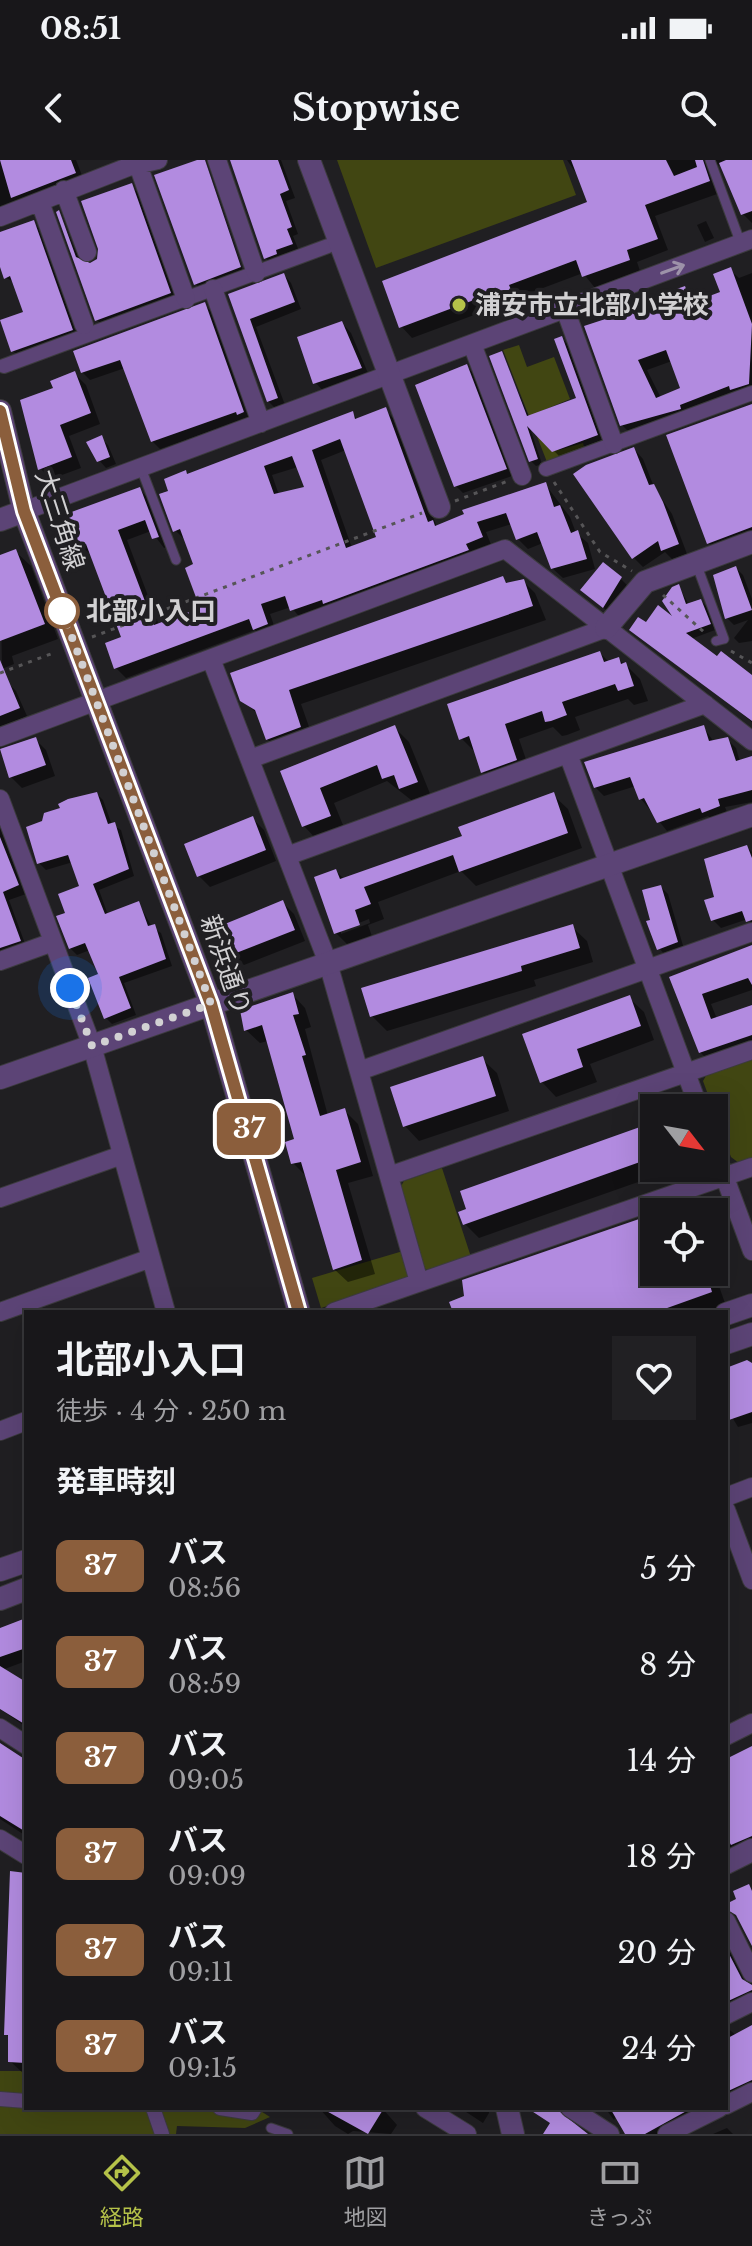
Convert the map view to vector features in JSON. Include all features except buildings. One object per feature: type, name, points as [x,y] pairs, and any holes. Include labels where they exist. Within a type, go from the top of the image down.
[{"type":"street","points":[[0,217],[64,190],[158,160]]},
{"type":"street","points":[[217,160],[256,273]]},
{"type":"street","points":[[309,160],[439,507]]},
{"type":"street","points":[[138,165],[186,299]]},
{"type":"street","points":[[64,190],[87,252]]},
{"type":"street","points":[[40,202],[84,325]]},
{"type":"street","points":[[0,520],[746,241]]},
{"type":"street","points":[[4,366],[328,246]]},
{"type":"street","points":[[213,289],[261,423]]},
{"type":"street","points":[[565,309],[614,444]]},
{"type":"street","points":[[472,344],[522,476]]},
{"type":"street","points":[[546,469],[752,393]]},
{"type":"street","name":"大三角線","points":[[0,411],[24,511],[74,644]]},
{"type":"street","points":[[250,759],[606,628],[647,581],[752,542]]},
{"type":"street","points":[[0,737],[505,549],[752,741]]},
{"type":"street","name":"新浜通り","points":[[74,644],[211,1004],[298,1310]]},
{"type":"street","points":[[211,659],[328,963],[419,1282]]},
{"type":"street","points":[[287,856],[705,704]]},
{"type":"street","points":[[568,754],[694,1094]]},
{"type":"street","points":[[0,799],[8,847],[53,942],[92,1046],[165,1310]]},
{"type":"street","points":[[0,1078],[752,815]]},
{"type":"street","points":[[359,1071],[752,932]]},
{"type":"street","points":[[0,961],[53,942]]},
{"type":"street","points":[[389,1176],[752,1050]]},
{"type":"street","points":[[0,1198],[122,1155]]},
{"type":"street","points":[[728,1176],[752,1167]]},
{"type":"street","points":[[340,1310],[710,1182]]},
{"type":"street","points":[[727,1182],[752,1251]]},
{"type":"street","points":[[0,1312],[151,1258]]},
{"type":"street","points":[[728,1313],[752,1305]]},
{"type":"street","points":[[728,1342],[752,1334]]},
{"type":"street","points":[[0,1431],[24,1422]]},
{"type":"street","points":[[728,1496],[752,1487]]},
{"type":"street","points":[[728,1515],[752,1580]]},
{"type":"street","points":[[0,1570],[24,1562]]},
{"type":"street","points":[[0,1599],[24,1590]]},
{"type":"street","points":[[728,1735],[752,1723]]},
{"type":"street","points":[[0,1728],[24,1744]]},
{"type":"street","points":[[0,1839],[24,1854]]},
{"type":"street","points":[[728,1862],[752,1850]]},
{"type":"street","points":[[728,1925],[752,1973]]},
{"type":"street","points":[[728,2014],[752,2002]]},
{"type":"street","points":[[728,2104],[752,2092]]},
{"type":"street","points":[[0,2099],[24,2101]]},
{"type":"street","points":[[154,2110],[162,2134]]},
{"type":"street","points":[[233,2110],[252,2113],[254,2110]]},
{"type":"street","points":[[428,2110],[467,2134]]},
{"type":"street","points":[[507,2110],[513,2134]]},
{"type":"street","points":[[573,2110],[610,2134]]},
{"type":"street","points":[[667,2134],[715,2110]]},
{"type":"lane","points":[[710,160],[746,241]]},
{"type":"lane","points":[[141,468],[176,560]]},
{"type":"lane","points":[[696,563],[724,639],[716,641]]},
{"type":"lane","points":[[271,2128],[288,2134]]},
{"type":"path","points":[[546,469],[600,552],[647,581],[716,641],[752,663]]},
{"type":"path","points":[[0,673],[522,476]]},
{"type":"green space","points":[[337,160],[563,160],[576,195],[376,268]]},
{"type":"green space","points":[[519,345],[527,367],[554,357],[570,399],[544,410],[559,450],[583,443],[584,447],[547,462],[503,350]]},
{"type":"green space","points":[[752,1058],[752,1159],[739,1163],[731,1157],[728,1149],[728,1094],[708,1094],[703,1081],[707,1074]]},
{"type":"green space","points":[[442,1168],[471,1257],[430,1271],[422,1267],[400,1188],[404,1181]]},
{"type":"green space","points":[[403,1251],[410,1275],[405,1281],[321,1308],[312,1278]]},
{"type":"green space","points":[[0,2071],[24,2071],[24,2110],[259,2110],[270,2117],[245,2128],[177,2126],[176,2134],[0,2134]]},
{"type":"bus line","name":"37","points":[[0,411],[24,511],[211,1004],[298,1310]]},
{"type":"place","name":"浦安市立北部小学校","points":[[459,305]]},
{"type":"place","name":"北部小入口","points":[[62,611]]},
{"type":"route","points":[[62,611],[211,1004],[92,1046],[70,988]]}]
